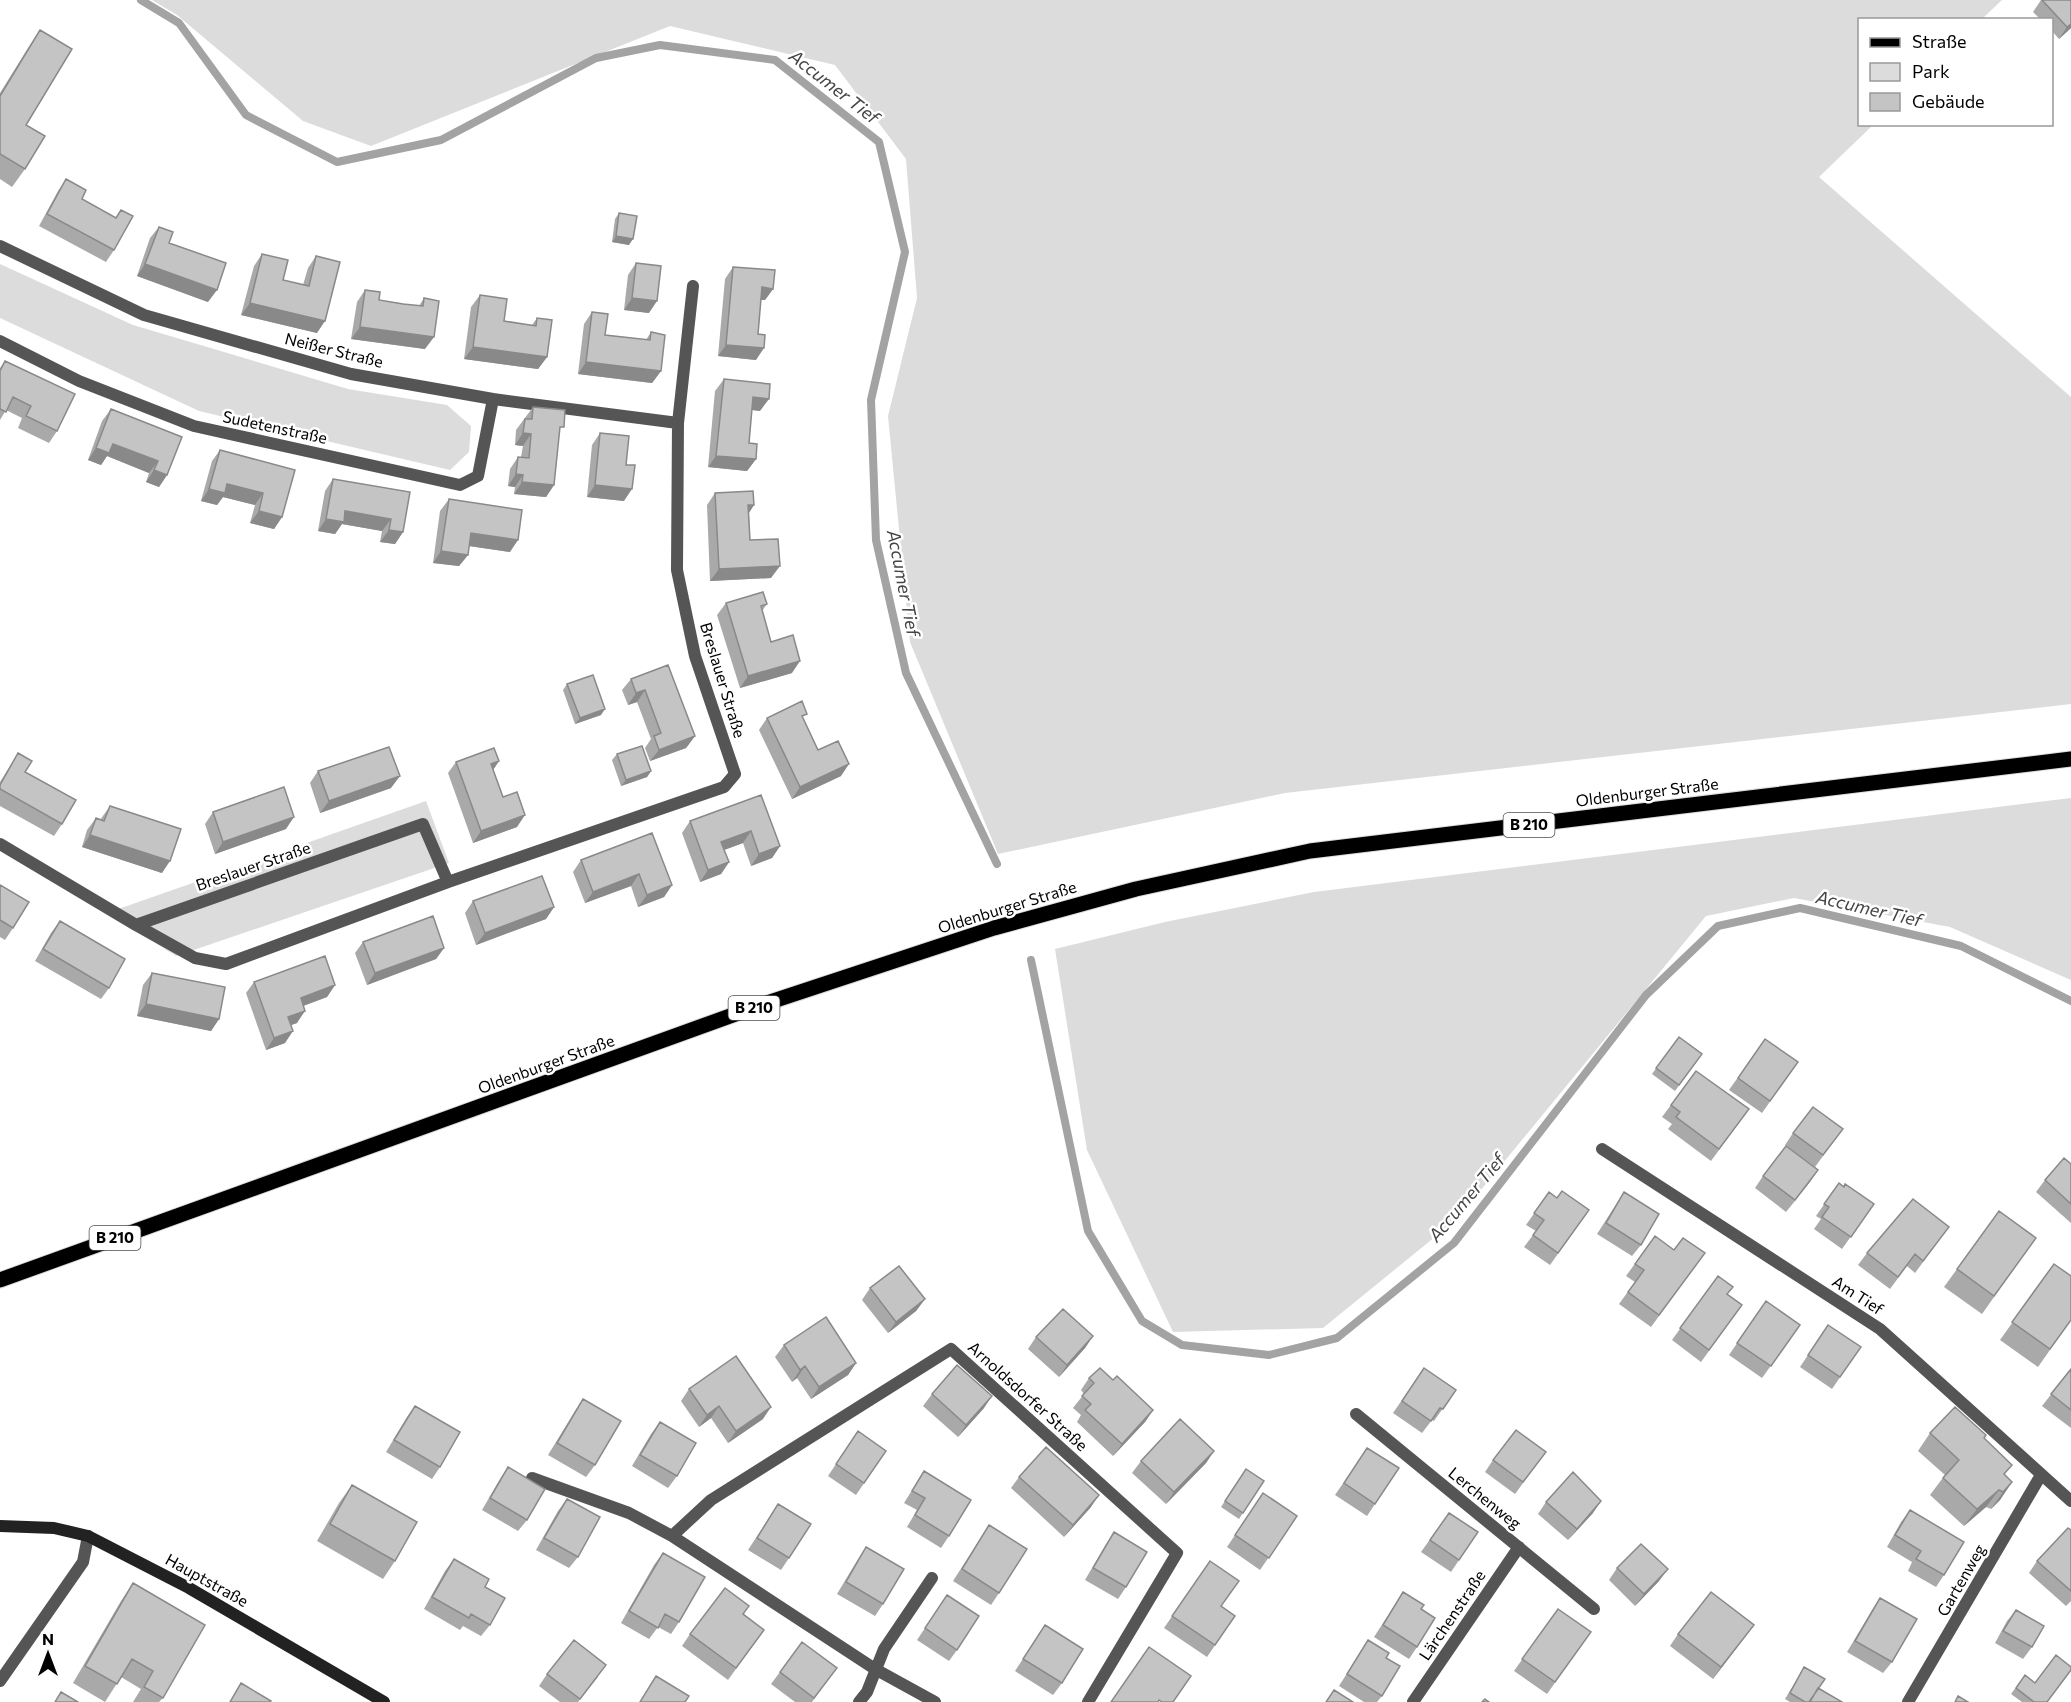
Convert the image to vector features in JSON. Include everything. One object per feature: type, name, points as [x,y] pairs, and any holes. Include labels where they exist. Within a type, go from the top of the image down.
[{"type":"main road","name":"Oldenburger Straße","points":[[0,1280],[755,1007],[994,928],[1136,889],[1310,851],[2071,759]]},
{"type":"street","name":"Neißer Straße","points":[[0,246],[144,315],[351,374],[493,399],[678,423]]},
{"type":"street","name":"Breslauer Straße","points":[[0,843],[195,958],[226,964],[448,882],[724,787],[735,774],[695,656],[678,570],[678,423],[693,286]]},
{"type":"street","name":"Sudetenstraße","points":[[0,341],[79,381],[194,426],[460,485],[478,476],[493,399]]},
{"type":"street","name":"Breslauer Straße","points":[[136,925],[423,824],[448,882]]},
{"type":"street","name":"Am Tief","points":[[1602,1149],[1880,1329],[2071,1501]]},
{"type":"street","name":"Arnoldsdorfer Straße","points":[[672,1536],[711,1500],[951,1348],[1177,1553],[1088,1702]]},
{"type":"street","name":"Lerchenweg","points":[[1356,1414],[1594,1609]]},
{"type":"street","name":"Gartenweg","points":[[1908,1702],[2042,1475]]},
{"type":"street","points":[[532,1478],[629,1512],[672,1536],[876,1669],[935,1702]]},
{"type":"street","name":"Hauptstraße","points":[[0,1526],[54,1528],[88,1536],[189,1588],[384,1702]]},
{"type":"street","points":[[0,1681],[83,1562],[88,1536]]},
{"type":"street","name":"Lärchenstraße","points":[[1413,1702],[1519,1547]]},
{"type":"street","points":[[859,1702],[867,1692],[884,1648],[932,1578]]},
{"type":"green space","points":[[152,0],[2002,0],[1983,18],[1858,18],[1858,126],[1872,126],[1819,177],[2071,397],[2071,704],[1285,793],[998,854],[910,642],[888,416],[917,298],[906,159],[835,65],[670,26],[371,146],[303,121],[177,15]]},
{"type":"green space","points":[[0,264],[133,325],[348,389],[447,405],[471,426],[469,452],[450,470],[199,411],[0,318]]},
{"type":"green space","points":[[2071,798],[2071,980],[1950,927],[1794,898],[1706,916],[1457,1219],[1323,1328],[1173,1332],[1087,1150],[1055,949],[1165,922],[1314,892]]},
{"type":"green space","points":[[426,801],[449,863],[176,956],[107,913]]},
{"type":"building","points":[[2042,0],[2071,0],[2071,24],[2067,27]]},
{"type":"building","points":[[40,30],[72,49],[26,125],[45,136],[25,169],[0,154],[0,96]]},
{"type":"building","points":[[66,179],[86,190],[82,199],[116,218],[121,210],[133,216],[114,250],[47,214]]},
{"type":"building","points":[[619,213],[637,216],[633,239],[616,236]]},
{"type":"building","points":[[159,227],[173,232],[169,243],[226,263],[217,290],[145,264]]},
{"type":"building","points":[[262,254],[288,260],[283,280],[309,286],[316,256],[340,262],[325,321],[250,303]]},
{"type":"building","points":[[636,263],[661,266],[657,301],[632,298]]},
{"type":"building","points":[[733,267],[775,270],[773,289],[762,287],[758,334],[765,335],[764,348],[726,345]]},
{"type":"building","points":[[365,290],[380,292],[379,300],[403,304],[423,306],[424,298],[439,301],[434,337],[360,327]]},
{"type":"building","points":[[480,295],[507,299],[504,321],[536,326],[537,318],[552,320],[547,357],[473,347]]},
{"type":"building","points":[[592,312],[608,314],[605,335],[650,340],[651,332],[665,335],[661,371],[586,362]]},
{"type":"building","points":[[5,361],[75,394],[57,431],[26,416],[31,406],[13,397],[6,412],[0,409],[0,371]]},
{"type":"building","points":[[724,379],[770,384],[769,399],[753,397],[749,443],[757,444],[756,459],[716,456]]},
{"type":"building","points":[[533,407],[565,410],[564,427],[560,427],[554,485],[522,482],[523,475],[516,474],[518,457],[529,458],[531,434],[523,433],[525,419],[532,419]]},
{"type":"building","points":[[111,409],[182,437],[167,475],[154,470],[158,461],[113,444],[109,453],[96,448]]},
{"type":"building","points":[[600,433],[629,436],[626,465],[635,465],[632,489],[595,485]]},
{"type":"building","points":[[220,450],[295,470],[282,517],[259,511],[263,493],[227,484],[225,493],[209,489]]},
{"type":"building","points":[[333,479],[410,492],[403,532],[389,530],[391,519],[345,511],[344,522],[326,519]]},
{"type":"building","points":[[753,491],[754,505],[748,505],[750,540],[778,539],[780,566],[719,569],[715,493]]},
{"type":"building","points":[[449,499],[522,510],[518,540],[471,533],[468,555],[441,551]]},
{"type":"building","points":[[763,592],[767,604],[761,606],[771,642],[793,635],[800,661],[748,676],[726,603]]},
{"type":"building","points":[[668,665],[695,736],[659,750],[654,736],[661,733],[645,690],[636,693],[631,679]]},
{"type":"building","points":[[593,675],[605,709],[580,718],[567,684]]},
{"type":"building","points":[[802,701],[807,714],[802,716],[818,750],[838,741],[849,764],[800,787],[767,718]]},
{"type":"building","points":[[642,746],[651,771],[626,780],[617,754]]},
{"type":"building","points":[[389,747],[400,776],[329,801],[318,771]]},
{"type":"building","points":[[494,748],[499,761],[491,764],[503,797],[517,792],[525,815],[481,831],[456,762]]},
{"type":"building","points":[[18,753],[32,761],[25,772],[76,800],[62,824],[0,789]]},
{"type":"building","points":[[284,787],[294,817],[223,842],[213,812]]},
{"type":"building","points":[[761,795],[780,846],[759,854],[751,831],[721,842],[729,862],[708,870],[690,821]]},
{"type":"building","points":[[110,806],[181,829],[170,861],[90,835],[96,818],[104,821]]},
{"type":"building","points":[[652,833],[672,885],[647,895],[639,874],[593,892],[581,860]]},
{"type":"building","points":[[542,876],[554,907],[485,933],[473,901]]},
{"type":"building","points":[[0,885],[29,902],[13,928],[0,920]]},
{"type":"building","points":[[433,916],[444,948],[375,973],[363,942]]},
{"type":"building","points":[[60,921],[125,959],[109,988],[43,949]]},
{"type":"building","points":[[325,956],[335,985],[301,998],[305,1011],[288,1017],[293,1031],[274,1038],[254,982]]},
{"type":"building","points":[[152,973],[225,987],[219,1019],[146,1004]]},
{"type":"building","points":[[1679,1037],[1702,1054],[1679,1085],[1656,1068]]},
{"type":"building","points":[[1765,1039],[1798,1062],[1770,1101],[1738,1078]]},
{"type":"building","points":[[1696,1071],[1749,1109],[1719,1149],[1676,1117],[1680,1112],[1671,1105]]},
{"type":"building","points":[[1813,1107],[1843,1129],[1823,1155],[1793,1133]]},
{"type":"building","points":[[1786,1146],[1818,1170],[1795,1200],[1763,1176]]},
{"type":"building","points":[[2064,1158],[2071,1164],[2071,1204],[2045,1180]]},
{"type":"building","points":[[1839,1183],[1844,1187],[1845,1184],[1874,1204],[1851,1237],[1822,1217],[1829,1207],[1824,1204]]},
{"type":"building","points":[[1562,1191],[1589,1210],[1558,1253],[1533,1235],[1544,1220],[1534,1213],[1549,1192],[1557,1198]]},
{"type":"building","points":[[1624,1192],[1659,1214],[1641,1245],[1606,1223]]},
{"type":"building","points":[[1913,1199],[1949,1227],[1923,1261],[1915,1254],[1898,1277],[1867,1253]]},
{"type":"building","points":[[1999,1211],[2036,1238],[1994,1296],[1957,1269]]},
{"type":"building","points":[[1655,1236],[1674,1250],[1683,1238],[1705,1253],[1659,1315],[1628,1292],[1644,1270],[1635,1264]]},
{"type":"building","points":[[2054,1264],[2071,1276],[2071,1320],[2050,1349],[2012,1322]]},
{"type":"building","points":[[899,1266],[925,1299],[896,1322],[870,1288]]},
{"type":"building","points":[[1718,1276],[1733,1287],[1727,1294],[1742,1305],[1709,1350],[1680,1328]]},
{"type":"building","points":[[1766,1301],[1800,1325],[1771,1366],[1737,1343]]},
{"type":"building","points":[[1063,1309],[1093,1336],[1067,1365],[1036,1337]]},
{"type":"building","points":[[826,1317],[856,1363],[819,1387],[805,1366],[800,1370],[784,1345]]},
{"type":"building","points":[[1828,1325],[1861,1347],[1840,1377],[1808,1355]]},
{"type":"building","points":[[736,1356],[771,1407],[736,1431],[719,1406],[707,1415],[689,1389]]},
{"type":"building","points":[[957,1365],[992,1396],[966,1425],[932,1394]]},
{"type":"building","points":[[1100,1368],[1113,1380],[1117,1376],[1153,1410],[1122,1444],[1085,1410],[1091,1404],[1082,1396],[1094,1383],[1089,1378]]},
{"type":"building","points":[[1424,1368],[1456,1390],[1443,1409],[1440,1408],[1431,1421],[1402,1401]]},
{"type":"building","points":[[2071,1369],[2071,1410],[2051,1394]]},
{"type":"building","points":[[583,1399],[621,1421],[595,1465],[557,1443]]},
{"type":"building","points":[[415,1406],[460,1432],[440,1467],[394,1440]]},
{"type":"building","points":[[1955,1407],[1986,1435],[1984,1438],[2012,1465],[2004,1474],[2012,1482],[2003,1492],[1999,1490],[1977,1509],[1943,1478],[1959,1460],[1930,1433]]},
{"type":"building","points":[[1180,1419],[1214,1451],[1174,1492],[1141,1461]]},
{"type":"building","points":[[660,1422],[696,1443],[677,1476],[640,1455]]},
{"type":"building","points":[[1516,1430],[1546,1452],[1523,1482],[1493,1460]]},
{"type":"building","points":[[858,1431],[886,1451],[864,1483],[836,1464]]},
{"type":"building","points":[[1046,1447],[1099,1495],[1073,1525],[1019,1477]]},
{"type":"building","points":[[1367,1448],[1399,1468],[1375,1504],[1344,1483]]},
{"type":"building","points":[[508,1467],[545,1489],[527,1520],[490,1498]]},
{"type":"building","points":[[1246,1469],[1264,1481],[1243,1513],[1225,1501]]},
{"type":"building","points":[[924,1471],[971,1500],[949,1536],[915,1515],[925,1498],[912,1491]]},
{"type":"building","points":[[1573,1472],[1601,1501],[1577,1529],[1546,1502]]},
{"type":"building","points":[[352,1485],[417,1522],[395,1561],[330,1524]]},
{"type":"building","points":[[1263,1493],[1297,1516],[1269,1558],[1235,1535]]},
{"type":"building","points":[[567,1499],[600,1517],[578,1557],[544,1538]]},
{"type":"building","points":[[778,1504],[811,1524],[789,1558],[757,1538]]},
{"type":"building","points":[[1910,1510],[1964,1542],[1944,1575],[1916,1559],[1921,1551],[1895,1535]]},
{"type":"building","points":[[1449,1513],[1478,1532],[1459,1560],[1430,1540]]},
{"type":"building","points":[[989,1525],[1027,1549],[999,1593],[962,1569]]},
{"type":"building","points":[[2068,1528],[2071,1530],[2071,1591],[2037,1561]]},
{"type":"building","points":[[1114,1532],[1147,1552],[1126,1587],[1093,1568]]},
{"type":"building","points":[[1641,1544],[1668,1569],[1644,1594],[1617,1568]]},
{"type":"building","points":[[866,1547],[904,1569],[883,1604],[846,1582]]},
{"type":"building","points":[[663,1553],[705,1577],[679,1622],[665,1614],[658,1628],[629,1611]]},
{"type":"building","points":[[454,1559],[489,1579],[485,1587],[505,1598],[490,1625],[471,1614],[469,1618],[432,1597]]},
{"type":"building","points":[[1210,1561],[1239,1581],[1221,1606],[1235,1616],[1215,1645],[1172,1616]]},
{"type":"building","points":[[133,1583],[205,1625],[163,1698],[144,1687],[153,1671],[132,1659],[117,1684],[85,1666]]},
{"type":"building","points":[[725,1588],[749,1606],[743,1614],[764,1630],[736,1668],[690,1634]]},
{"type":"building","points":[[1403,1592],[1424,1605],[1421,1609],[1435,1618],[1417,1647],[1383,1625]]},
{"type":"building","points":[[1711,1592],[1754,1625],[1721,1667],[1678,1634]]},
{"type":"building","points":[[947,1595],[979,1616],[957,1650],[925,1628]]},
{"type":"building","points":[[1880,1598],[1917,1619],[1892,1662],[1855,1641]]},
{"type":"building","points":[[1558,1609],[1591,1632],[1555,1682],[1522,1659]]},
{"type":"building","points":[[2016,1610],[2044,1626],[2032,1647],[2003,1631]]},
{"type":"building","points":[[1045,1625],[1083,1649],[1062,1683],[1023,1659]]},
{"type":"building","points":[[574,1640],[606,1665],[580,1699],[547,1674]]},
{"type":"building","points":[[1368,1640],[1389,1653],[1386,1658],[1400,1666],[1382,1696],[1347,1674]]},
{"type":"building","points":[[802,1642],[837,1668],[814,1698],[780,1672]]},
{"type":"building","points":[[1149,1647],[1191,1676],[1173,1702],[1159,1700],[1158,1702],[1111,1702]]},
{"type":"building","points":[[2056,1655],[2071,1667],[2071,1670],[2047,1702],[2034,1702],[2016,1688],[2025,1675],[2035,1683]]},
{"type":"building","points":[[1804,1667],[1825,1679],[1809,1702],[1790,1693]]},
{"type":"building","points":[[656,1676],[689,1696],[685,1702],[640,1702]]},
{"type":"building","points":[[241,1683],[271,1701],[230,1702]]},
{"type":"building","points":[[1818,1688],[1842,1702],[1810,1702]]},
{"type":"building","points":[[1334,1690],[1353,1702],[1326,1702]]},
{"type":"building","points":[[61,1692],[78,1702],[55,1702]]},
{"type":"building","points":[[1958,1696],[1968,1702],[1955,1702]]},
{"type":"waterway","name":"Accumer Tief","points":[[141,0],[179,23],[246,115],[337,162],[441,140],[596,58],[660,45],[775,60],[879,142],[905,252],[871,400],[876,540],[906,673],[997,864]]},
{"type":"waterway","name":"Accumer Tief","points":[[1031,960],[1088,1231],[1142,1321],[1182,1345],[1269,1355],[1337,1338],[1454,1243],[1646,995],[1718,926],[1800,908],[1961,946],[2071,1001]]}]
